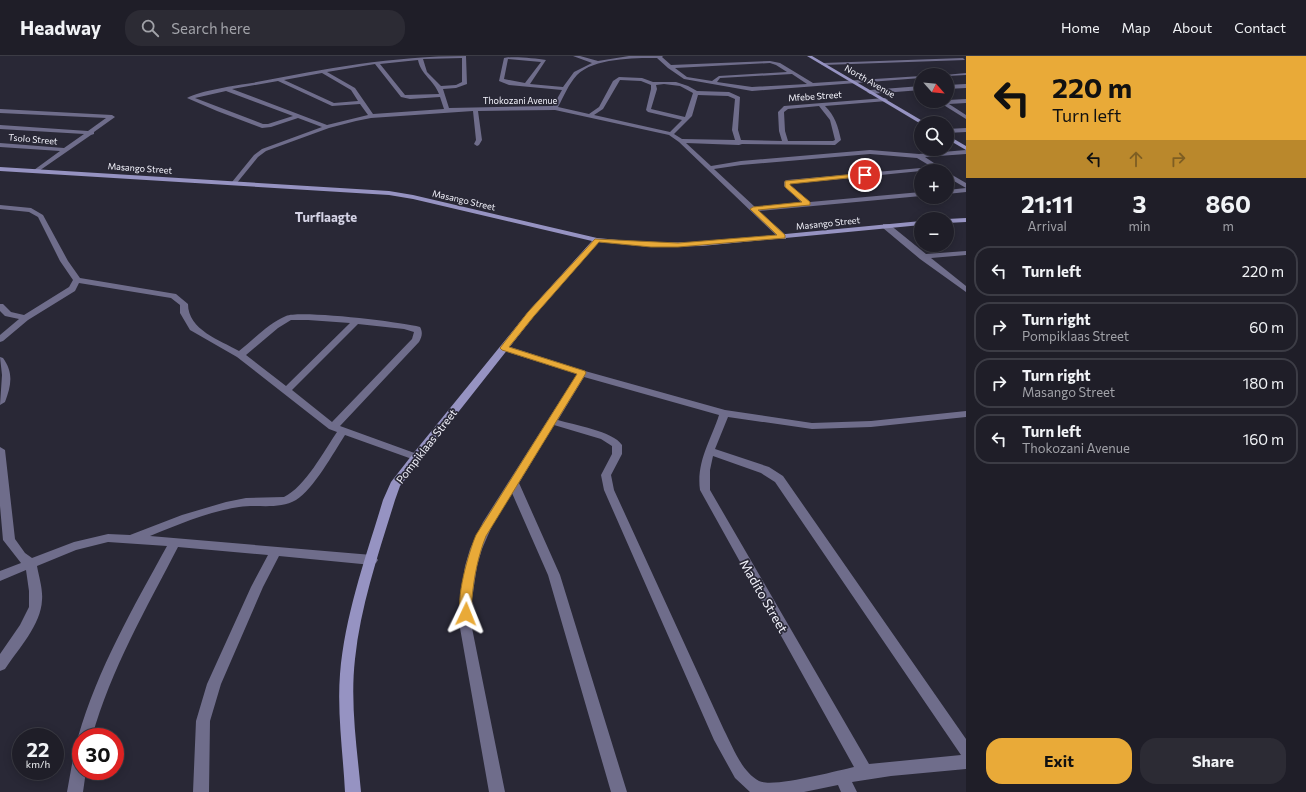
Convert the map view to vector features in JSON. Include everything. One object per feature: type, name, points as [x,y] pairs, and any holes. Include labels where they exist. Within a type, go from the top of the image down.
[{"type":"street","points":[[575,56],[599,64]]},
{"type":"street","points":[[658,56],[670,67],[686,78],[756,89],[914,77]]},
{"type":"street","points":[[555,108],[578,72],[620,57],[661,56]]},
{"type":"street","name":"North Avenue","points":[[809,56],[914,117]]},
{"type":"street","points":[[957,56],[964,60]]},
{"type":"street","points":[[298,116],[270,126],[262,126],[190,98],[226,89],[322,70],[376,62],[420,58],[464,57],[464,84],[456,87],[439,88]]},
{"type":"street","points":[[420,58],[425,74],[439,88],[447,110]]},
{"type":"street","points":[[526,85],[544,61],[506,58],[501,80],[508,83],[526,85],[566,89]]},
{"type":"street","points":[[822,64],[964,60]]},
{"type":"street","points":[[376,62],[403,96],[442,95]]},
{"type":"street","points":[[670,67],[770,62],[778,64],[811,84]]},
{"type":"street","points":[[322,70],[353,89],[371,116]]},
{"type":"street","points":[[712,83],[719,77],[792,73]]},
{"type":"street","points":[[954,75],[966,74]]},
{"type":"street","points":[[591,115],[601,108],[619,78],[642,80],[653,84],[663,83],[684,86],[696,93],[729,94],[738,98],[735,130],[739,143]]},
{"type":"street","points":[[278,79],[327,103],[339,105],[361,102]]},
{"type":"street","points":[[653,84],[654,89],[648,109],[686,119]]},
{"type":"street","points":[[954,87],[966,86]]},
{"type":"street","points":[[226,89],[327,127]]},
{"type":"street","points":[[870,92],[914,89]]},
{"type":"street","points":[[671,134],[686,119],[691,111],[696,93]]},
{"type":"street","name":"Mfebe Street","points":[[786,143],[782,131],[782,110],[786,107],[886,100]]},
{"type":"street","points":[[966,101],[945,104],[966,117]]},
{"type":"street","points":[[681,141],[830,144],[837,142],[838,140],[832,116],[820,105]]},
{"type":"street","name":"Thokozani Avenue","points":[[234,183],[260,152],[327,127],[371,116],[447,110],[555,108],[671,134],[681,141],[783,237]]},
{"type":"street","points":[[474,109],[479,140],[477,144]]},
{"type":"street","points":[[0,111],[112,117],[92,133],[36,172]]},
{"type":"street","points":[[0,127],[92,133]]},
{"type":"street","points":[[954,131],[966,130]]},
{"type":"street","points":[[954,141],[966,148]]},
{"type":"street","name":"Tsolo Street","points":[[0,145],[66,150]]},
{"type":"street","points":[[709,168],[741,163],[870,152],[914,156]]},
{"type":"street","points":[[954,153],[966,152]]},
{"type":"street","points":[[919,156],[932,164]]},
{"type":"street","name":"Masango Street","points":[[0,169],[389,193],[597,240],[644,244],[678,245],[783,237],[914,224]]},
{"type":"street","points":[[808,204],[787,186],[787,182],[914,172]]},
{"type":"street","points":[[954,178],[966,186]]},
{"type":"street","points":[[954,191],[966,190]]},
{"type":"street","points":[[753,209],[914,195]]},
{"type":"street","points":[[0,207],[31,210],[42,216],[64,261],[77,280],[173,296],[184,304],[184,314],[193,328],[240,356],[338,429],[416,457]]},
{"type":"street","points":[[954,221],[966,220]]},
{"type":"street","points":[[886,226],[966,290]]},
{"type":"street","name":"Pompiklaas Street","points":[[353,792],[347,693],[348,660],[353,629],[389,500],[395,485],[531,314],[597,240]]},
{"type":"street","points":[[923,257],[966,253]]},
{"type":"street","points":[[0,339],[25,318],[68,292],[75,286],[77,280]]},
{"type":"street","points":[[0,306],[8,314],[25,318]]},
{"type":"street","points":[[132,538],[206,512],[241,503],[279,501],[293,497],[306,484],[338,429],[416,340],[418,332],[417,329],[413,327],[308,317],[289,318],[275,326],[240,356]]},
{"type":"street","points":[[286,391],[355,322]]},
{"type":"street","points":[[504,348],[582,373],[724,412],[812,426],[890,422],[966,414]]},
{"type":"street","points":[[0,360],[6,369],[6,384],[0,402]]},
{"type":"street","points":[[497,792],[468,643],[466,599],[476,548],[487,525],[513,482],[582,373]]},
{"type":"street","name":"Madito Street","points":[[724,412],[702,479],[705,490],[865,772]]},
{"type":"street","points":[[552,421],[614,440],[617,444],[618,452],[606,476],[609,490],[719,735],[730,758],[746,782],[762,791],[783,792],[801,789],[865,772],[966,762]]},
{"type":"street","points":[[0,450],[9,540],[21,556],[31,564],[35,590],[35,608],[30,620],[0,665]]},
{"type":"street","points":[[710,451],[764,470],[779,479],[966,751]]},
{"type":"street","points":[[513,482],[554,575],[619,792]]},
{"type":"street","points":[[0,576],[74,546],[94,540],[108,538],[132,538],[372,560]]},
{"type":"street","points":[[88,728],[97,697],[109,666],[176,542]]},
{"type":"street","points":[[201,792],[203,721],[214,684],[257,587],[276,551]]},
{"type":"street","points":[[843,778],[849,792]]},
{"type":"street","points":[[75,792],[77,780]]},
{"type":"district","name":"Turflaagte","points":[[326,217]]},
{"type":"route","points":[[466,614],[466,599],[472,566],[481,535],[582,373],[504,348],[531,314],[597,240],[678,245],[783,237],[753,209],[808,204],[787,186],[787,182],[865,175]]}]
